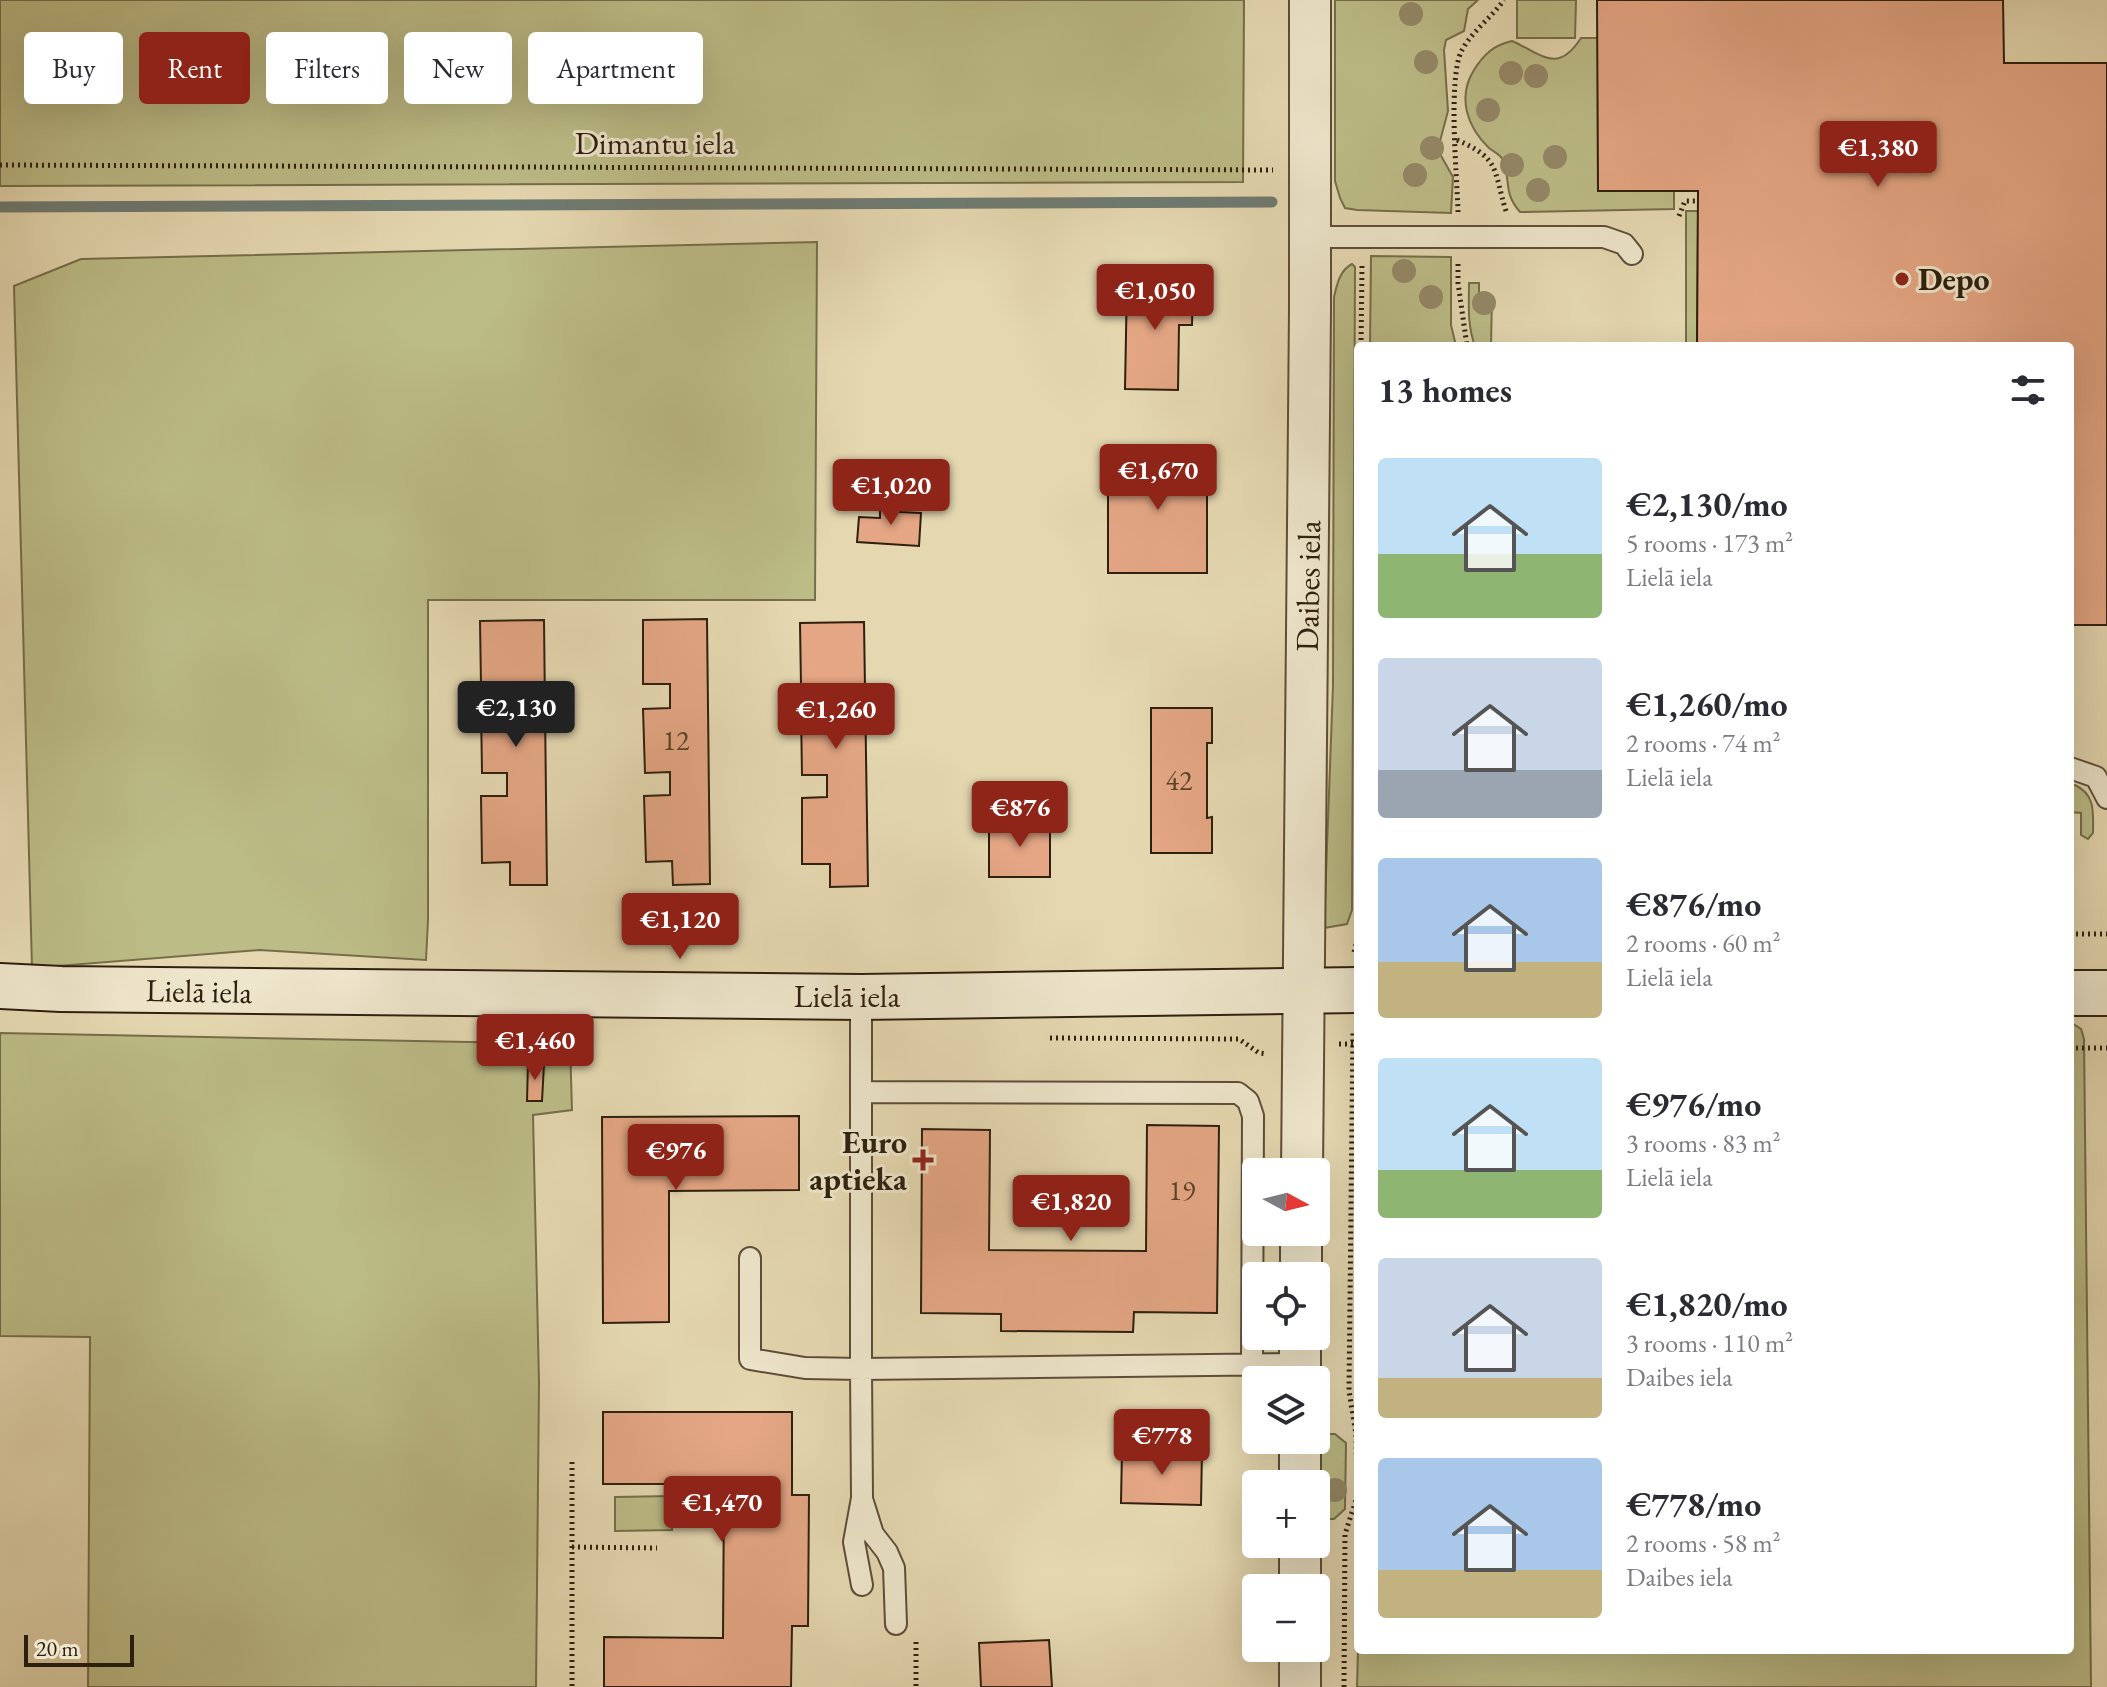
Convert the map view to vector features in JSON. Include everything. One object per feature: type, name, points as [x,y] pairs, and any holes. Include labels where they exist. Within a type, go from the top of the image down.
[{"type":"street","name":"Daibes iela","points":[[1302,1158],[1311,237],[1310,0]]},
{"type":"street","name":"Lielā iela","points":[[0,986],[93,990],[861,997],[1354,990]]},
{"type":"street","points":[[2074,993],[2107,993]]},
{"type":"street","points":[[1300,1662],[1300,1687]]},
{"type":"lane","points":[[1311,237],[1604,237],[1624,244],[1632,254]]},
{"type":"lane","points":[[2074,769],[2096,777],[2107,798]]},
{"type":"lane","points":[[861,997],[862,1498],[854,1542],[862,1585]]},
{"type":"lane","points":[[861,1092],[1238,1093],[1248,1101],[1253,1116],[1252,1365]]},
{"type":"lane","points":[[750,1258],[750,1359],[805,1368],[861,1369],[1252,1365],[1300,1360]]},
{"type":"lane","points":[[862,1498],[873,1534],[887,1552],[894,1568],[896,1624]]},
{"type":"path","points":[[1458,221],[1455,78],[1461,52],[1504,0]]},
{"type":"path","points":[[1457,140],[1480,150],[1493,165],[1507,216]]},
{"type":"path","name":"Dimantu iela","points":[[0,165],[1310,170]]},
{"type":"path","points":[[1679,216],[1685,201],[1698,201]]},
{"type":"path","points":[[1361,342],[1362,257]]},
{"type":"path","points":[[1458,257],[1458,283],[1466,342]]},
{"type":"path","points":[[2074,934],[2107,934]]},
{"type":"path","points":[[2074,1048],[2107,1048]]},
{"type":"path","points":[[1353,1073],[1349,1391],[1354,1422]]},
{"type":"path","points":[[572,1462],[572,1687]]},
{"type":"path","points":[[1344,1687],[1345,1534],[1354,1506]]},
{"type":"path","points":[[572,1547],[657,1548]]},
{"type":"green space","points":[[0,0],[1244,0],[1243,182],[0,186]]},
{"type":"green space","points":[[1335,0],[1478,0],[1468,9],[1464,31],[1446,40],[1444,50],[1448,111],[1439,145],[1440,154],[1453,177],[1451,213],[1345,208],[1335,181]]},
{"type":"green space","points":[[1517,0],[1576,0],[1575,38],[1517,38]]},
{"type":"green space","points":[[1581,38],[1598,38],[1598,191],[1674,191],[1674,209],[1520,212],[1515,205],[1509,193],[1503,160],[1481,140],[1470,121],[1465,101],[1469,80],[1486,55],[1506,43],[1512,41],[1541,56],[1557,59]]},
{"type":"green space","points":[[1686,211],[1698,211],[1697,342],[1686,342]]},
{"type":"green space","points":[[817,242],[815,600],[428,600],[426,960],[259,950],[32,968],[14,286],[81,259]]},
{"type":"green space","points":[[1371,256],[1451,257],[1451,325],[1455,342],[1370,342]]},
{"type":"green space","points":[[1352,264],[1355,267],[1352,910],[1347,924],[1324,928],[1333,686],[1334,297],[1338,282]]},
{"type":"green space","points":[[1469,283],[1479,283],[1479,298],[1492,298],[1491,342],[1474,342]]},
{"type":"green space","points":[[2074,785],[2087,794],[2092,805],[2093,833],[2088,839],[2081,835],[2081,813],[2074,812]]},
{"type":"green space","points":[[2074,1025],[2081,1029],[2084,1039],[2091,1687],[1357,1687],[1358,1654],[2074,1654]]},
{"type":"green space","points":[[0,1033],[570,1044],[572,1110],[533,1115],[539,1383],[536,1687],[88,1687],[90,1337],[0,1336]]},
{"type":"green space","points":[[1330,1434],[1335,1434],[1346,1443],[1345,1509],[1334,1519],[1330,1519],[1330,1470],[1316,1470],[1316,1454],[1330,1454]]},
{"type":"green space","points":[[672,1496],[672,1530],[615,1531],[615,1497]]},
{"type":"building","name":"Depo","points":[[1597,0],[2003,0],[2004,63],[2107,63],[2107,625],[2074,625],[2074,342],[1697,342],[1698,191],[1598,191]]},
{"type":"building","points":[[1127,280],[1193,282],[1192,325],[1179,325],[1178,390],[1125,389]]},
{"type":"building","points":[[1108,451],[1207,451],[1207,573],[1108,573]]},
{"type":"building","points":[[880,504],[900,505],[900,512],[921,513],[919,546],[857,542],[859,517],[880,518]]},
{"type":"building","points":[[707,619],[710,884],[673,885],[672,861],[646,862],[644,796],[670,795],[670,772],[645,773],[643,709],[670,708],[670,684],[643,684],[643,620]]},
{"type":"building","points":[[544,620],[547,885],[510,885],[510,862],[482,863],[481,796],[507,796],[507,773],[482,773],[481,709],[507,709],[507,685],[481,685],[480,621]]},
{"type":"building","points":[[864,622],[868,886],[830,887],[830,864],[802,864],[802,798],[827,797],[827,775],[802,775],[801,711],[827,710],[827,686],[801,687],[800,623]]},
{"type":"building","points":[[1151,708],[1212,708],[1212,743],[1207,743],[1207,818],[1212,817],[1212,853],[1151,853]]},
{"type":"building","points":[[1050,821],[1050,877],[989,877],[989,822]]},
{"type":"building","points":[[528,1063],[544,1064],[542,1101],[527,1101]]},
{"type":"building","points":[[799,1116],[799,1190],[669,1191],[669,1322],[603,1323],[602,1117]]},
{"type":"building","points":[[1147,1125],[1219,1126],[1217,1313],[1134,1312],[1133,1332],[1001,1331],[1001,1314],[921,1313],[922,1129],[990,1130],[989,1250],[1146,1251]]},
{"type":"building","points":[[603,1412],[792,1412],[792,1495],[809,1495],[808,1626],[792,1626],[791,1687],[604,1687],[604,1637],[723,1638],[724,1484],[603,1484]]},
{"type":"building","points":[[1122,1449],[1202,1451],[1201,1505],[1121,1503]]},
{"type":"building","points":[[1049,1640],[1052,1687],[981,1687],[979,1643]]},
{"type":"waterway","points":[[0,207],[1272,202]]},
{"type":"place","name":"Depo","points":[[1902,279]]},
{"type":"place","name":"Euro aptieka","points":[[923,1160]]}]
